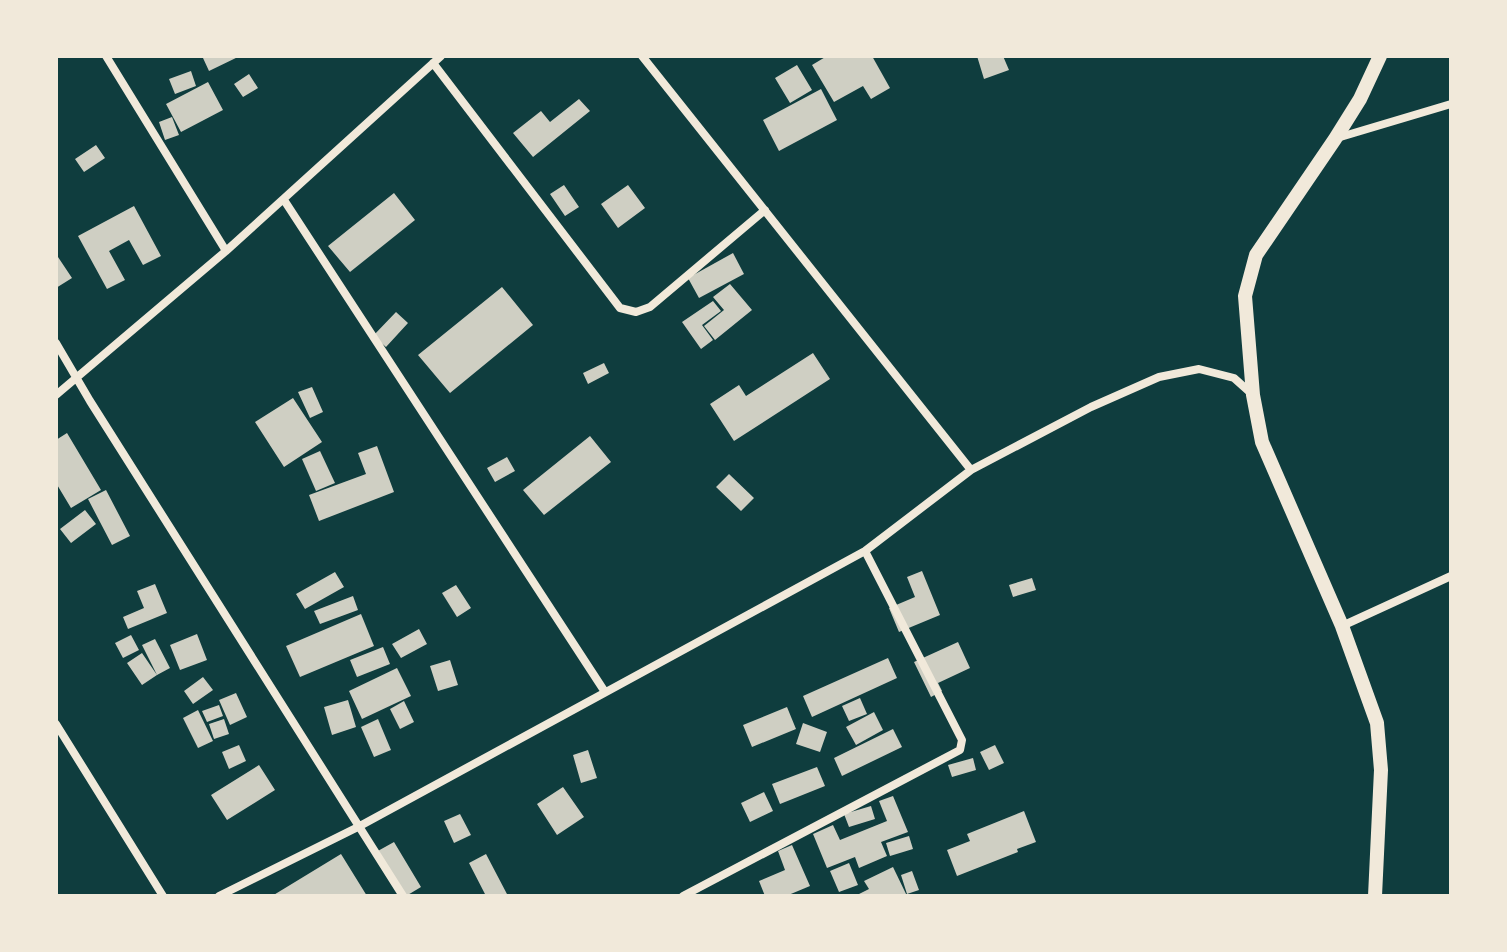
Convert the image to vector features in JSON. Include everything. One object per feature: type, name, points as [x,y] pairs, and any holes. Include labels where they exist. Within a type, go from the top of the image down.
[{"type":"street","points":[[106,56],[226,251]]},
{"type":"street","points":[[56,395],[284,200],[441,56]]},
{"type":"street","points":[[642,56],[971,470]]},
{"type":"street","points":[[1375,896],[1381,770],[1377,723],[1342,626],[1262,442],[1253,395],[1245,296],[1256,255],[1335,139],[1366,88],[1380,56]]},
{"type":"street","points":[[433,63],[620,308],[636,312],[650,307],[765,210]]},
{"type":"street","points":[[1335,139],[1451,104]]},
{"type":"street","points":[[284,200],[605,692]]},
{"type":"street","points":[[56,343],[403,896]]},
{"type":"street","points":[[219,896],[358,827],[865,551],[971,470],[1091,407],[1159,377],[1199,369],[1234,378],[1253,395]]},
{"type":"street","points":[[683,896],[960,750],[962,740],[865,551]]},
{"type":"street","points":[[1342,626],[1451,576]]},
{"type":"street","points":[[56,724],[163,896]]},
{"type":"building","points":[[240,56],[209,71],[203,58]]},
{"type":"building","points":[[827,56],[872,56],[890,88],[871,99],[863,86],[834,102],[812,65]]},
{"type":"building","points":[[977,56],[1003,56],[1009,70],[984,79]]},
{"type":"building","points":[[797,65],[812,90],[790,103],[775,78]]},
{"type":"building","points":[[191,71],[196,86],[175,94],[169,79]]},
{"type":"building","points":[[249,74],[258,88],[243,97],[234,84]]},
{"type":"building","points":[[208,82],[223,110],[181,132],[166,104]]},
{"type":"building","points":[[821,89],[837,120],[779,151],[763,120]]},
{"type":"building","points":[[579,99],[590,111],[533,157],[513,133],[541,111],[550,122]]},
{"type":"building","points":[[172,117],[179,135],[165,140],[159,122]]},
{"type":"building","points":[[96,145],[105,158],[84,172],[75,159]]},
{"type":"building","points":[[564,185],[579,207],[565,216],[550,194]]},
{"type":"building","points":[[628,185],[645,208],[618,228],[601,204]]},
{"type":"building","points":[[394,193],[415,220],[350,272],[328,246]]},
{"type":"building","points":[[134,206],[161,256],[143,265],[129,240],[109,251],[125,280],[107,289],[78,236]]},
{"type":"building","points":[[733,253],[744,274],[699,298],[688,278]]},
{"type":"building","points":[[56,254],[72,278],[56,288]]},
{"type":"building","points":[[730,284],[752,310],[715,340],[704,326],[724,310],[713,297]]},
{"type":"building","points":[[502,287],[533,325],[450,393],[418,355]]},
{"type":"building","points":[[713,301],[721,311],[702,325],[713,340],[701,349],[682,322]]},
{"type":"building","points":[[396,312],[408,323],[386,347],[373,336]]},
{"type":"building","points":[[813,353],[830,379],[734,441],[710,404],[739,385],[746,396]]},
{"type":"building","points":[[604,363],[609,373],[588,384],[583,373]]},
{"type":"building","points":[[312,387],[323,412],[310,418],[298,392]]},
{"type":"building","points":[[293,398],[322,442],[284,467],[255,422]]},
{"type":"building","points":[[67,433],[101,490],[71,508],[56,483],[56,440]]},
{"type":"building","points":[[590,436],[611,462],[544,515],[523,490]]},
{"type":"building","points":[[377,446],[394,492],[319,521],[309,495],[366,474],[358,453]]},
{"type":"building","points":[[320,451],[335,483],[316,491],[302,459]]},
{"type":"building","points":[[507,457],[515,471],[495,482],[487,468]]},
{"type":"building","points":[[729,474],[754,498],[741,511],[716,487]]},
{"type":"building","points":[[106,490],[130,536],[112,545],[88,499]]},
{"type":"building","points":[[85,510],[96,524],[71,543],[60,529]]},
{"type":"building","points":[[922,571],[940,615],[899,632],[889,608],[915,597],[907,577]]},
{"type":"building","points":[[335,572],[344,587],[305,609],[296,594]]},
{"type":"building","points":[[1032,578],[1036,590],[1013,597],[1009,585]]},
{"type":"building","points":[[155,584],[167,613],[128,629],[123,617],[144,608],[137,591]]},
{"type":"building","points":[[456,585],[471,608],[457,617],[442,593]]},
{"type":"building","points":[[353,596],[358,610],[320,624],[314,611]]},
{"type":"building","points":[[361,614],[374,646],[300,677],[286,646]]},
{"type":"building","points":[[419,629],[427,644],[401,658],[392,644]]},
{"type":"building","points":[[197,634],[207,660],[180,670],[170,645]]},
{"type":"building","points":[[131,635],[139,650],[123,658],[115,643]]},
{"type":"building","points":[[155,639],[170,668],[157,675],[142,645]]},
{"type":"building","points":[[958,642],[970,668],[938,683],[942,691],[931,697],[914,662]]},
{"type":"building","points":[[383,647],[390,664],[357,677],[350,660]]},
{"type":"building","points":[[142,653],[157,675],[142,685],[127,663]]},
{"type":"building","points":[[888,658],[897,678],[812,717],[803,696]]},
{"type":"building","points":[[450,660],[458,685],[438,691],[430,666]]},
{"type":"building","points":[[397,668],[411,696],[362,719],[349,691]]},
{"type":"building","points":[[203,677],[213,690],[193,704],[184,691]]},
{"type":"building","points":[[236,693],[247,717],[230,725],[219,700]]},
{"type":"building","points":[[860,698],[867,714],[849,721],[842,706]]},
{"type":"building","points":[[348,700],[356,727],[332,735],[324,707]]},
{"type":"building","points":[[404,701],[414,722],[400,729],[390,709]]},
{"type":"building","points":[[219,705],[223,716],[207,722],[202,711]]},
{"type":"building","points":[[787,707],[796,729],[752,747],[743,725]]},
{"type":"building","points":[[198,710],[213,741],[198,748],[183,718]]},
{"type":"building","points":[[874,712],[883,730],[856,745],[846,727]]},
{"type":"building","points":[[224,719],[229,734],[214,739],[209,724]]},
{"type":"building","points":[[378,719],[391,750],[374,757],[361,727]]},
{"type":"building","points":[[803,723],[827,732],[820,752],[796,744]]},
{"type":"building","points":[[893,729],[902,747],[842,776],[834,758]]},
{"type":"building","points":[[239,745],[246,761],[229,769],[222,752]]},
{"type":"building","points":[[995,745],[1004,763],[989,770],[980,752]]},
{"type":"building","points":[[588,750],[597,778],[581,783],[573,755]]},
{"type":"building","points":[[973,758],[976,770],[952,777],[948,765]]},
{"type":"building","points":[[259,765],[275,790],[227,820],[211,795]]},
{"type":"building","points":[[817,767],[825,786],[780,804],[772,784]]},
{"type":"building","points":[[563,787],[584,817],[557,835],[537,804]]},
{"type":"building","points":[[764,792],[773,811],[750,822],[741,803]]},
{"type":"building","points":[[893,796],[908,832],[881,842],[887,856],[859,868],[855,857],[827,868],[813,834],[833,825],[840,840],[887,821],[879,801]]},
{"type":"building","points":[[871,806],[875,819],[849,827],[844,814]]},
{"type":"building","points":[[1024,811],[1036,842],[957,876],[947,850],[970,841],[967,834]]},
{"type":"building","points":[[460,814],[471,835],[454,843],[444,821]]},
{"type":"building","points":[[909,836],[913,849],[890,856],[886,843]]},
{"type":"building","points":[[394,842],[421,887],[406,896],[376,852]]},
{"type":"building","points":[[792,845],[810,886],[786,896],[765,896],[759,881],[785,870],[778,851]]},
{"type":"building","points":[[341,854],[367,896],[272,896]]},
{"type":"building","points":[[486,854],[508,896],[486,896],[469,863]]},
{"type":"building","points":[[849,863],[858,885],[839,892],[830,871]]},
{"type":"building","points":[[893,867],[907,896],[855,896],[869,889],[864,881]]},
{"type":"building","points":[[912,871],[919,890],[907,894],[901,875]]}]
